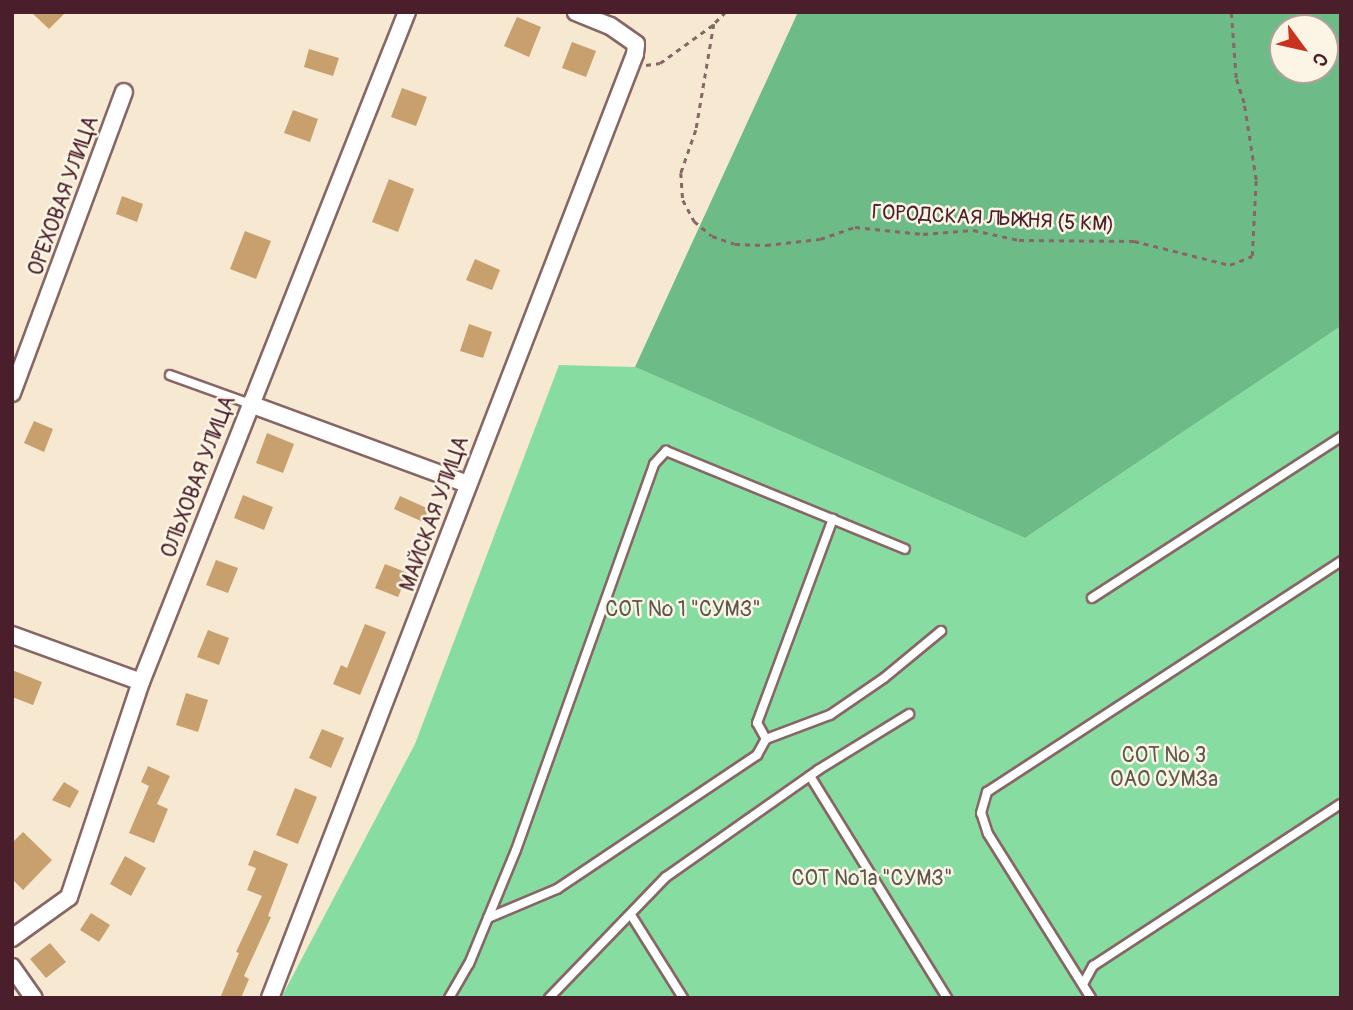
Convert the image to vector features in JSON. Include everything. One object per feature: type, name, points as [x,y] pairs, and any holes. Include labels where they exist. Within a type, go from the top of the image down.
[{"type":"street","name":"ОЛЬХОВАЯ УЛИЦА","points":[[12,938],[69,897],[141,682],[407,12]]},
{"type":"street","name":"МАЙСКАЯ УЛИЦА","points":[[270,998],[630,68],[636,44],[610,26],[576,12]]},
{"type":"street","name":"ОРЕХОВАЯ УЛИЦА","points":[[12,393],[124,92]]},
{"type":"street","points":[[250,404],[468,484]]},
{"type":"street","points":[[12,635],[141,682]]},
{"type":"street","points":[[12,967],[34,998]]},
{"type":"lane","points":[[170,375],[250,404]]},
{"type":"lane","points":[[1092,598],[1341,436]]},
{"type":"lane","points":[[449,998],[469,964],[516,850],[654,464],[666,451],[905,549]]},
{"type":"lane","points":[[766,739],[757,723],[833,519]]},
{"type":"lane","points":[[1091,998],[1037,916],[988,834],[981,813],[987,792],[1341,561]]},
{"type":"lane","points":[[488,918],[556,889],[757,755],[766,739],[830,715],[884,678],[941,631]]},
{"type":"lane","points":[[549,998],[666,877],[810,776],[909,714]]},
{"type":"lane","points":[[810,776],[947,998]]},
{"type":"lane","points":[[1083,984],[1093,966],[1341,804]]},
{"type":"lane","points":[[631,915],[683,998]]},
{"type":"path","points":[[630,68],[660,63],[726,12]]},
{"type":"path","name":"ГОРОДСКАЯ ЛЫЖНЯ (5 КМ)","points":[[714,23],[696,130],[681,173],[683,200],[694,220],[712,236],[735,244],[766,245],[820,239],[855,227],[923,234],[973,230],[1018,240],[1134,241],[1230,265],[1252,256],[1256,180],[1246,114],[1236,79],[1231,12]]},
{"type":"green space","points":[[798,12],[1341,12],[1341,326],[1025,538],[635,367]]},
{"type":"green space","points":[[1341,326],[1341,998],[281,998],[415,744],[559,365],[635,367],[1025,538]]},
{"type":"building","points":[[31,12],[66,12],[49,29]]},
{"type":"building","points":[[517,17],[541,27],[529,57],[504,46]]},
{"type":"building","points":[[572,42],[596,51],[586,77],[562,68]]},
{"type":"building","points":[[309,49],[339,58],[333,76],[304,67]]},
{"type":"building","points":[[402,88],[427,97],[416,126],[391,117]]},
{"type":"building","points":[[293,110],[318,119],[310,142],[284,133]]},
{"type":"building","points":[[389,179],[414,189],[398,232],[372,222]]},
{"type":"building","points":[[122,196],[143,204],[137,222],[116,214]]},
{"type":"building","points":[[245,231],[271,241],[256,279],[230,269]]},
{"type":"building","points":[[475,259],[500,270],[492,290],[466,280]]},
{"type":"building","points":[[469,324],[492,332],[483,358],[460,351]]},
{"type":"building","points":[[34,421],[53,429],[44,452],[24,443]]},
{"type":"building","points":[[267,433],[294,444],[283,473],[256,463]]},
{"type":"building","points":[[243,495],[273,507],[264,530],[234,518]]},
{"type":"building","points":[[400,496],[429,509],[423,522],[394,509]]},
{"type":"building","points":[[216,560],[238,568],[228,593],[206,585]]},
{"type":"building","points":[[385,564],[408,573],[398,597],[375,588]]},
{"type":"building","points":[[365,624],[386,632],[360,695],[333,684],[341,665],[347,668]]},
{"type":"building","points":[[208,630],[229,638],[219,665],[197,657]]},
{"type":"building","points":[[12,670],[42,682],[33,705],[12,697]]},
{"type":"building","points":[[186,693],[208,700],[198,732],[176,725]]},
{"type":"building","points":[[322,729],[344,738],[331,768],[309,758]]},
{"type":"building","points":[[148,766],[170,776],[157,804],[168,809],[154,843],[129,833],[149,786],[141,782]]},
{"type":"building","points":[[64,782],[79,791],[70,808],[52,800]]},
{"type":"building","points":[[295,788],[317,797],[298,844],[276,835]]},
{"type":"building","points":[[23,832],[52,860],[23,890],[12,879],[12,843]]},
{"type":"building","points":[[254,850],[288,864],[268,916],[271,917],[244,976],[249,979],[241,998],[220,998],[239,953],[236,952],[262,896],[247,890],[256,868],[248,865]]},
{"type":"building","points":[[125,856],[146,868],[131,896],[110,884]]},
{"type":"building","points":[[91,913],[110,925],[99,942],[80,930]]},
{"type":"building","points":[[50,943],[66,962],[46,978],[30,959]]},
{"type":"park label","name":"СОТ № 1 \"СУМЗ\"","points":[[683,610]]},
{"type":"park label","name":"СОТ № 3 ОАО СУМЗа","points":[[1164,768]]},
{"type":"park label","name":"СОТ №1а \"СУМЗ\"","points":[[872,879]]}]
